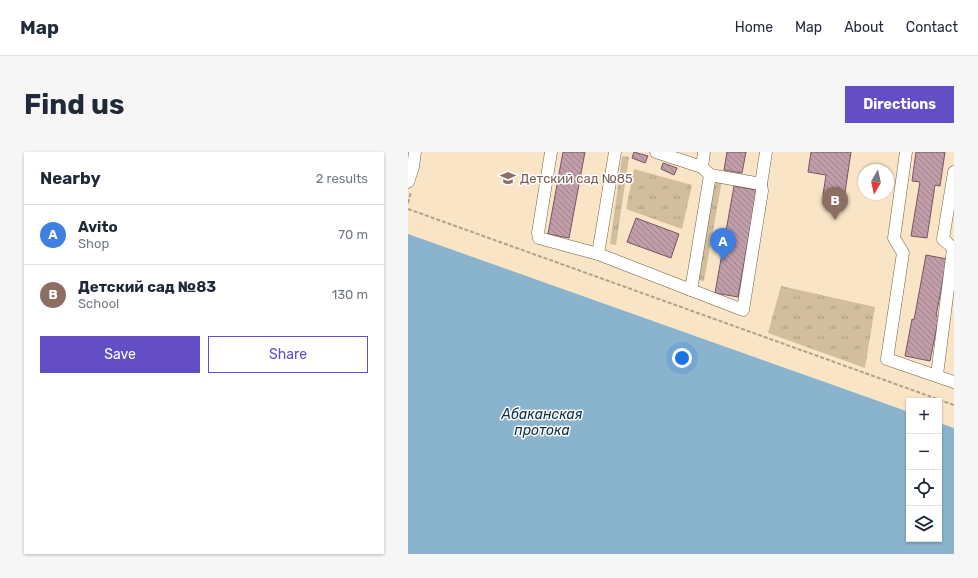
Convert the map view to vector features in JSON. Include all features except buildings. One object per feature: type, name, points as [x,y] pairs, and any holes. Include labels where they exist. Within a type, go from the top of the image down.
[{"type":"street","points":[[408,182],[413,167],[415,152]]},
{"type":"street","points":[[551,152],[538,233],[539,238],[598,254],[743,310],[762,191],[761,184],[766,152]]},
{"type":"street","points":[[598,254],[615,152]]},
{"type":"street","points":[[656,152],[706,171],[761,184]]},
{"type":"street","points":[[691,290],[706,171],[704,152]]},
{"type":"street","points":[[906,152],[894,238],[903,253],[887,359],[954,382]]},
{"type":"street","points":[[937,375],[954,249],[943,239],[954,172]]},
{"type":"path","points":[[408,209],[954,405]]},
{"type":"green space","points":[[622,156],[629,157],[616,245],[610,244]]},
{"type":"green space","points":[[634,169],[692,185],[682,229],[626,209]]},
{"type":"green space","points":[[715,179],[722,180],[704,281],[697,280]]},
{"type":"green space","points":[[781,286],[875,307],[865,368],[768,333]]},
{"type":"water","name":"Абаканская протока","points":[[408,234],[906,411],[906,542],[942,542],[942,424],[954,428],[954,554],[408,554]]},
{"type":"place","name":"Детский сад №85","points":[[508,178]]},
{"type":"place","name":"Детский сад №83","points":[[835,220]]},
{"type":"place","name":"Avito","points":[[723,261]]}]
